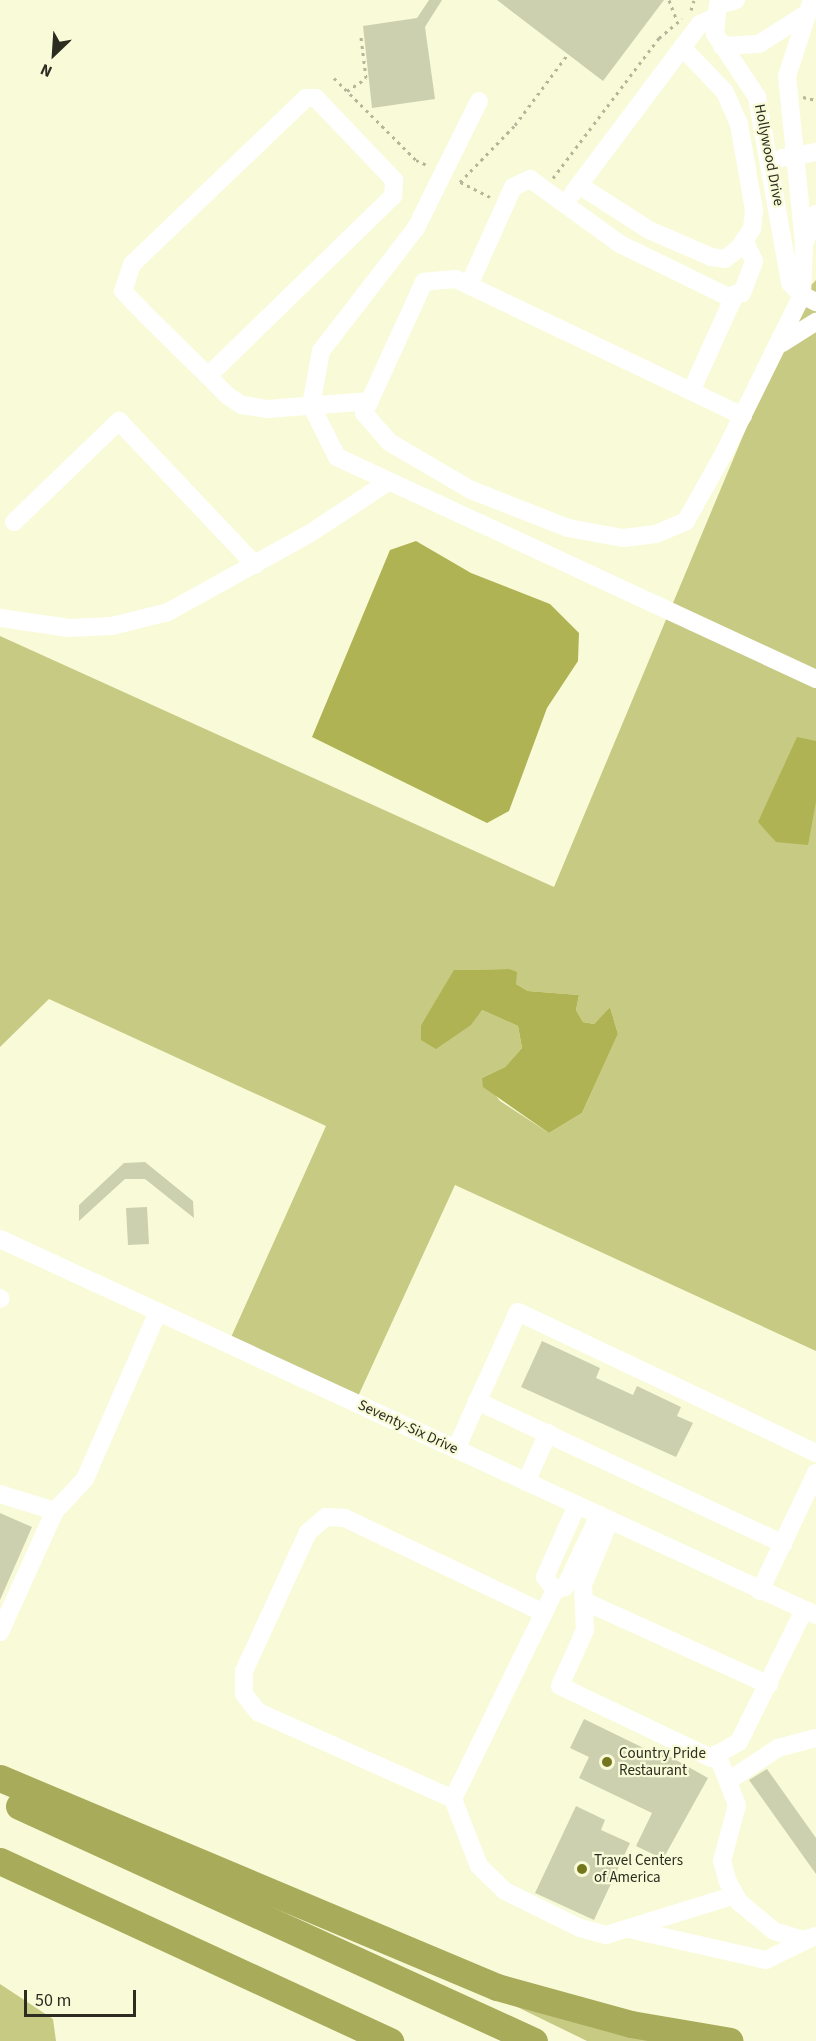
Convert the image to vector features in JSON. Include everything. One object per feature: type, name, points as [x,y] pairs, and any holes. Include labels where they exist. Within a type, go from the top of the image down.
[{"type":"highway","points":[[0,1778],[497,1988],[631,2024],[730,2041]]},
{"type":"highway","points":[[0,1797],[534,2041]]},
{"type":"highway","points":[[0,1861],[390,2041]]},
{"type":"street","points":[[564,204],[700,24],[717,7],[736,0]]},
{"type":"street","points":[[722,46],[759,44],[811,5]]},
{"type":"street","name":"Hollywood Drive","points":[[809,298],[787,76],[811,5]]},
{"type":"street","name":"Hollywood Drive","points":[[717,7],[715,34],[757,97],[772,159],[790,283],[809,298]]},
{"type":"street","points":[[579,185],[649,230],[711,257],[725,259],[745,245],[754,210],[749,167],[724,91],[682,47]]},
{"type":"street","points":[[208,376],[393,196],[393,180],[315,98],[306,98],[132,264],[123,291],[208,376],[228,396],[256,409],[370,401]]},
{"type":"street","points":[[479,101],[416,228],[321,351],[311,405],[337,456],[388,482],[816,679]]},
{"type":"street","points":[[749,167],[772,159],[816,152]]},
{"type":"street","points":[[469,285],[513,187],[530,179],[620,244],[734,297]]},
{"type":"street","points":[[804,243],[816,214]]},
{"type":"street","points":[[691,391],[734,297],[741,293],[754,261],[745,245]]},
{"type":"street","points":[[743,416],[456,279],[424,282],[364,413],[389,442],[471,490],[567,528],[623,538],[656,534],[686,521],[743,416],[776,348],[809,298]]},
{"type":"street","points":[[776,348],[795,330],[816,322]]},
{"type":"street","points":[[14,522],[119,421],[255,565]]},
{"type":"street","points":[[0,618],[31,625],[112,626],[168,612],[255,565],[388,482]]},
{"type":"street","name":"Seventy-Six Drive","points":[[0,1239],[760,1591],[810,1612]]},
{"type":"street","points":[[0,1632],[55,1511],[85,1479],[158,1312]]},
{"type":"street","points":[[456,1449],[518,1312],[816,1453]]},
{"type":"street","points":[[477,1401],[783,1544]]},
{"type":"street","points":[[526,1482],[548,1433]]},
{"type":"street","points":[[760,1591],[816,1473]]},
{"type":"street","points":[[0,1494],[55,1511]]},
{"type":"street","points":[[555,1590],[545,1577],[577,1505]]},
{"type":"street","points":[[544,1612],[345,1518],[326,1517],[308,1532],[244,1671],[247,1702],[453,1799],[479,1866],[505,1891],[580,1928],[606,1935],[735,1894]]},
{"type":"street","points":[[453,1799],[555,1590],[565,1587],[604,1518]]},
{"type":"street","points":[[604,1518],[583,1585],[585,1629],[560,1686],[711,1758],[740,1742],[769,1684],[810,1612]]},
{"type":"street","points":[[584,1600],[769,1684]]},
{"type":"street","points":[[728,1781],[778,1748],[816,1738]]},
{"type":"street","points":[[717,1754],[736,1805],[722,1861],[735,1894],[774,1931],[814,1937]]},
{"type":"street","points":[[627,1928],[766,1960],[814,1937]]},
{"type":"path","points":[[669,0],[677,21]]},
{"type":"path","points":[[550,182],[677,21],[689,18],[694,0]]},
{"type":"path","points":[[347,91],[366,78],[361,37]]},
{"type":"path","points":[[505,205],[460,182],[515,125],[568,54]]},
{"type":"path","points":[[334,78],[416,160],[429,166]]},
{"type":"green space","points":[[816,280],[816,1351],[455,1185],[355,1403],[228,1344],[326,1126],[49,999],[0,1047],[0,636],[554,887],[802,295]],"holes":[[[509,969],[516,984],[528,991],[579,995],[576,1010],[583,1022],[594,1024],[610,1007],[618,1034],[582,1113],[549,1133],[500,1101],[482,1078],[505,1067],[522,1048],[518,1026],[482,1010],[421,1025],[455,970]]]},
{"type":"green space","points":[[0,1984],[53,2019],[56,2041],[0,2041]]},
{"type":"green space","points":[[501,1999],[685,2041],[587,2041]]},
{"type":"shaded area","points":[[416,541],[471,573],[550,604],[579,633],[578,661],[547,708],[509,811],[487,823],[312,737],[390,550]]},
{"type":"shaded area","points":[[797,737],[816,741],[816,802],[808,845],[776,842],[758,822]]},
{"type":"shaded area","points":[[509,969],[517,972],[516,984],[528,991],[579,995],[576,1010],[583,1022],[594,1024],[610,1007],[618,1034],[582,1113],[549,1133],[483,1087],[482,1078],[505,1067],[522,1048],[518,1026],[482,1010],[471,1025],[436,1049],[421,1040],[421,1025],[454,970]]},
{"type":"building","points":[[429,0],[442,0],[425,27],[435,99],[372,108],[363,26],[417,18]]},
{"type":"building","points":[[497,0],[664,0],[603,81]]},
{"type":"building","points":[[145,1162],[193,1201],[194,1218],[145,1179],[125,1179],[79,1221],[79,1205],[124,1163]]},
{"type":"building","points":[[147,1207],[149,1244],[128,1245],[126,1208]]},
{"type":"building","points":[[542,1341],[600,1368],[596,1378],[633,1395],[637,1386],[681,1407],[677,1416],[693,1423],[676,1457],[521,1387]]},
{"type":"building","points":[[0,1513],[32,1527],[0,1600]]},
{"type":"building","points":[[584,1719],[658,1755],[660,1751],[708,1778],[663,1859],[636,1846],[652,1813],[579,1778],[589,1757],[570,1748]]},
{"type":"building","points":[[767,1769],[816,1838],[816,1874],[749,1780]]},
{"type":"building","name":"Travel Centers of America","points":[[576,1806],[605,1820],[601,1830],[630,1843],[594,1920],[535,1893]]},
{"type":"place","name":"Country Pride Restaurant","points":[[607,1762]]},
{"type":"place","name":"Travel Centers of America","points":[[582,1869]]}]
